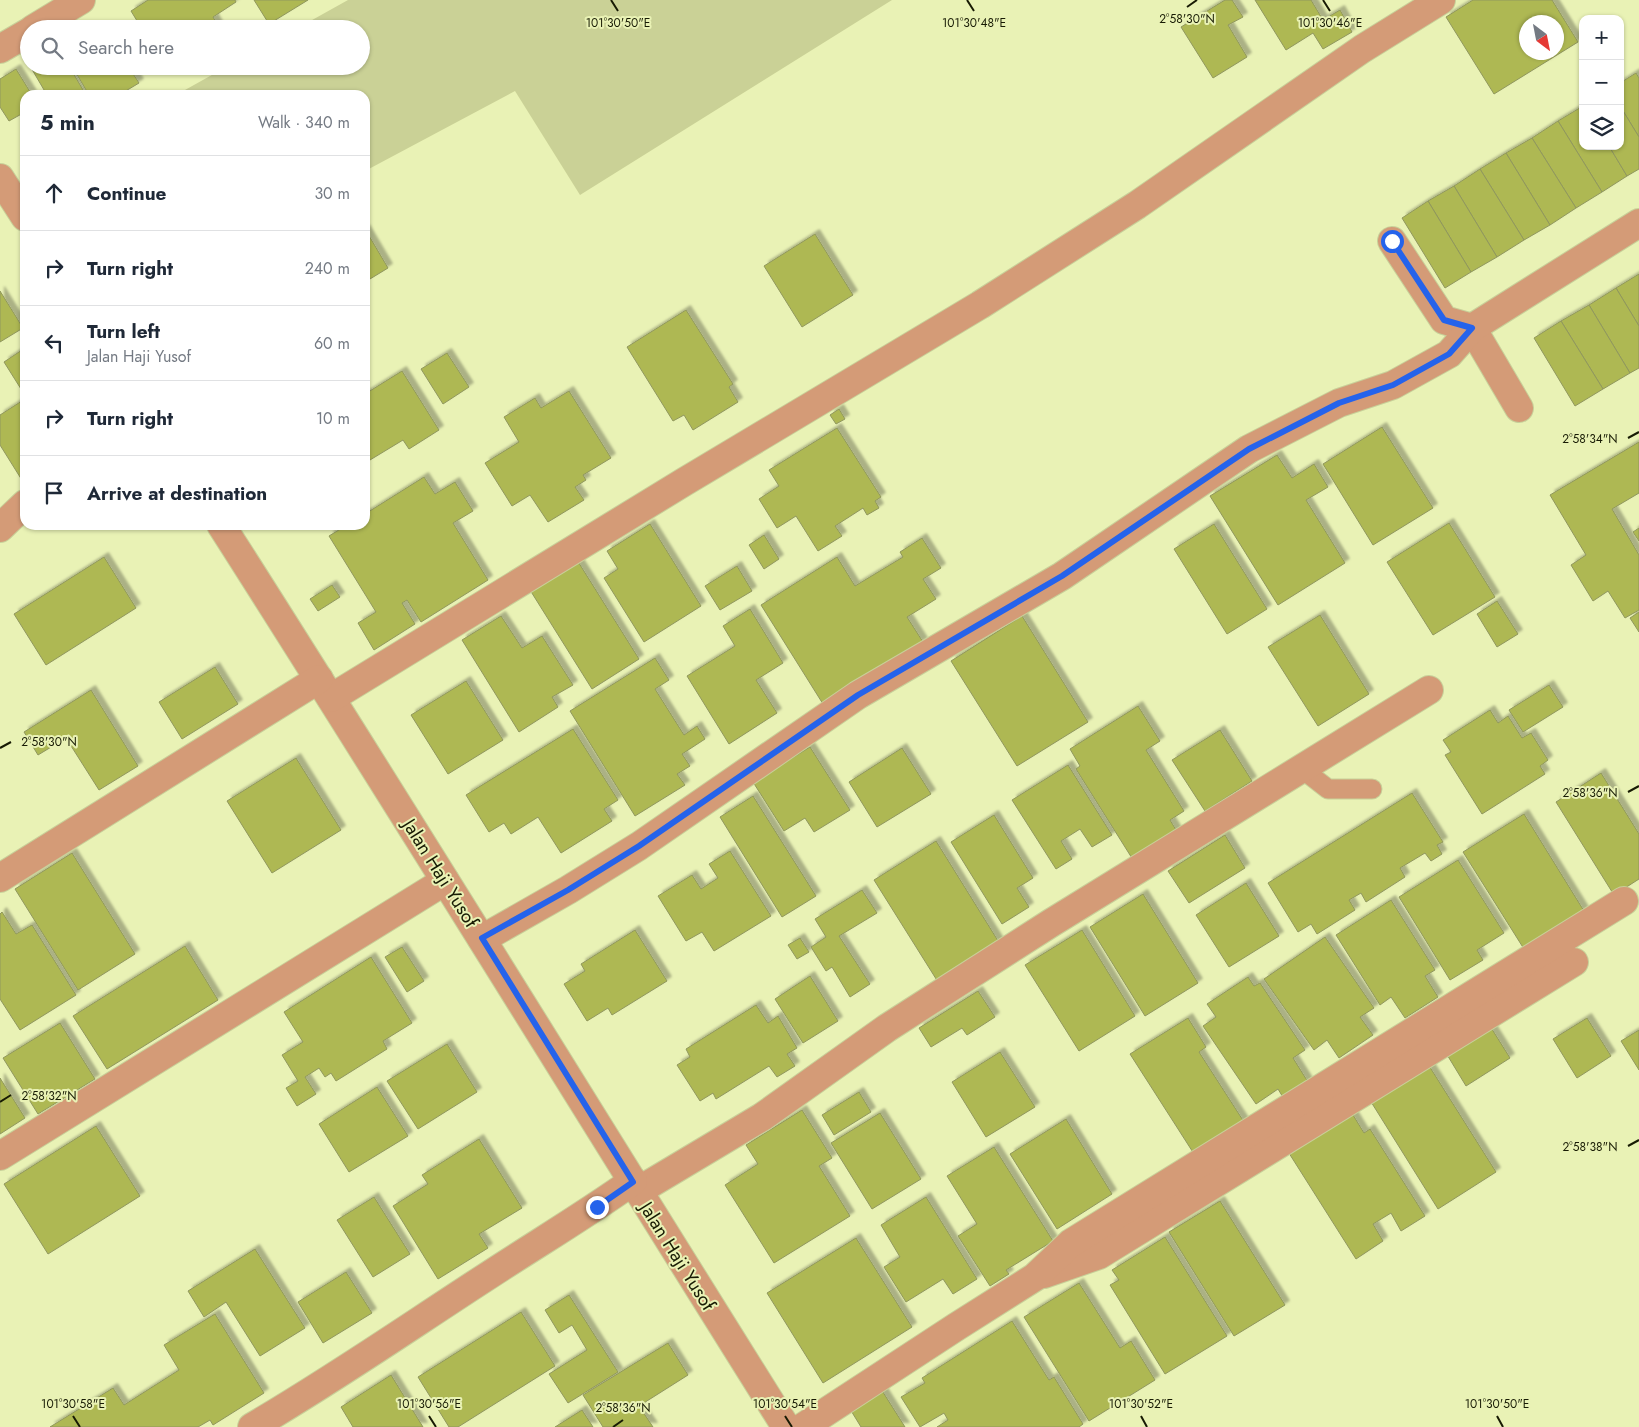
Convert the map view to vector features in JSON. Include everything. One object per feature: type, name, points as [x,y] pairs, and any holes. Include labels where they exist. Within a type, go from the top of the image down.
[{"type":"street","points":[[48,20],[81,0]]},
{"type":"street","points":[[0,878],[325,688],[676,487],[988,300],[1137,205],[1362,49],[1441,0]]},
{"type":"street","points":[[0,49],[20,37]]},
{"type":"street","points":[[0,178],[20,210]]},
{"type":"street","points":[[482,938],[568,890],[639,846],[858,695],[1062,576],[1249,449],[1339,403],[1393,385],[1449,354],[1472,328],[1639,224]]},
{"type":"street","points":[[1392,241],[1444,320],[1472,328],[1519,408]]},
{"type":"street","points":[[0,528],[20,509]]},
{"type":"street","name":"Jalan Haji Yusof","points":[[224,530],[482,938],[786,1427]]},
{"type":"street","points":[[252,1427],[306,1395],[485,1277],[597,1207],[762,1117],[887,1028],[1051,923],[1430,690]]},
{"type":"street","points":[[0,1156],[446,881]]},
{"type":"street","points":[[1035,1278],[1071,1243],[1624,901]]},
{"type":"street","points":[[803,1427],[1035,1278],[1099,1255],[1574,962]]},
{"type":"lane","points":[[1302,768],[1328,789],[1372,789]]},
{"type":"green space","points":[[348,0],[892,0],[580,195],[515,91],[370,168],[370,90],[185,90],[212,75],[370,75],[370,20],[312,20]]},
{"type":"building","points":[[148,0],[235,0],[236,2],[213,17],[215,20],[136,20],[131,11]]},
{"type":"building","points":[[254,0],[308,0],[276,20],[266,20]]},
{"type":"building","points":[[1225,0],[1232,0],[1243,17],[1228,25],[1247,57],[1213,78],[1181,27]]},
{"type":"building","points":[[1255,0],[1311,0],[1323,20],[1340,10],[1352,32],[1323,49],[1313,33],[1286,50]]},
{"type":"building","points":[[1473,0],[1552,0],[1561,15],[1519,15],[1519,60],[1549,60],[1494,94],[1446,17]]},
{"type":"building","points":[[1564,19],[1578,42],[1564,51]]},
{"type":"building","points":[[16,69],[29,90],[20,90],[20,115],[9,121],[0,107],[0,79]]},
{"type":"building","points":[[1636,73],[1639,78],[1639,137],[1624,113],[1624,80]]},
{"type":"building","points":[[35,75],[74,75],[83,90],[44,90]]},
{"type":"building","points":[[77,75],[134,75],[139,83],[127,90],[86,90]]},
{"type":"building","points":[[1579,108],[1579,150],[1611,150],[1627,176],[1602,192],[1558,121]]},
{"type":"building","points":[[1624,113],[1639,137],[1639,169],[1627,176],[1611,150],[1624,150]]},
{"type":"building","points":[[1558,121],[1602,192],[1576,208],[1532,138]]},
{"type":"building","points":[[1532,138],[1576,208],[1550,225],[1506,153]]},
{"type":"building","points":[[1506,153],[1550,225],[1524,240],[1480,169]]},
{"type":"building","points":[[1480,169],[1524,240],[1497,257],[1454,186]]},
{"type":"building","points":[[1454,186],[1497,257],[1471,272],[1428,201]]},
{"type":"building","points":[[1428,201],[1471,272],[1445,288],[1402,218]]},
{"type":"building","points":[[815,234],[853,295],[802,327],[764,266]]},
{"type":"building","points":[[370,237],[388,268],[370,279]]},
{"type":"building","points":[[1639,274],[1639,326],[1616,288]]},
{"type":"building","points":[[1616,288],[1639,326],[1639,368],[1630,373],[1589,305]]},
{"type":"building","points":[[0,291],[20,323],[20,330],[0,342]]},
{"type":"building","points":[[1589,305],[1630,373],[1603,389],[1561,321]]},
{"type":"building","points":[[686,310],[733,384],[729,387],[738,402],[693,430],[684,415],[673,421],[627,347]]},
{"type":"building","points":[[1561,321],[1603,389],[1575,406],[1534,338]]},
{"type":"building","points":[[20,351],[20,387],[4,362]]},
{"type":"building","points":[[447,353],[469,387],[443,404],[421,369]]},
{"type":"building","points":[[402,371],[439,430],[409,449],[403,440],[370,460],[370,391]]},
{"type":"building","points":[[569,391],[611,458],[583,475],[586,480],[575,487],[584,500],[548,522],[530,495],[512,506],[485,463],[519,442],[504,417],[535,398],[541,408]]},
{"type":"building","points":[[20,402],[20,477],[0,445],[0,415]]},
{"type":"building","points":[[839,409],[845,419],[836,424],[830,415]]},
{"type":"building","points":[[1382,427],[1433,508],[1373,545],[1323,464]]},
{"type":"building","points":[[837,428],[881,497],[875,501],[879,508],[867,515],[863,508],[835,526],[842,536],[818,551],[796,516],[777,528],[759,499],[779,486],[769,470]]},
{"type":"building","points":[[1639,442],[1639,493],[1612,509],[1639,555],[1639,610],[1625,618],[1608,591],[1593,601],[1571,565],[1586,555],[1550,495]]},
{"type":"building","points":[[1277,455],[1292,478],[1314,464],[1328,487],[1306,500],[1345,563],[1278,605],[1210,496]]},
{"type":"building","points":[[424,477],[435,494],[455,482],[473,511],[453,523],[488,580],[421,622],[407,600],[402,603],[415,624],[374,650],[358,623],[376,612],[329,536],[339,530],[370,530],[370,511]]},
{"type":"building","points":[[1449,523],[1495,597],[1433,635],[1387,562]]},
{"type":"building","points":[[650,524],[701,606],[644,642],[604,578],[618,569],[607,551]]},
{"type":"building","points":[[1214,524],[1267,609],[1227,634],[1174,549]]},
{"type":"building","points":[[1639,528],[1639,541],[1633,532]]},
{"type":"building","points":[[764,535],[779,559],[764,569],[749,545]]},
{"type":"building","points":[[922,538],[941,568],[923,579],[936,599],[907,617],[923,642],[823,704],[761,605],[837,557],[855,586],[903,557],[900,552]]},
{"type":"building","points":[[104,557],[136,608],[46,665],[14,614]]},
{"type":"building","points":[[577,560],[639,659],[592,689],[530,590]]},
{"type":"building","points":[[737,566],[752,591],[720,610],[705,586]]},
{"type":"building","points":[[332,585],[340,597],[318,611],[310,599]]},
{"type":"building","points":[[1497,601],[1518,634],[1497,647],[1477,614]]},
{"type":"building","points":[[750,609],[783,663],[756,680],[777,713],[729,744],[687,676],[735,646],[723,626]]},
{"type":"building","points":[[1639,612],[1639,632],[1630,618]]},
{"type":"building","points":[[1320,615],[1369,694],[1318,726],[1268,647]]},
{"type":"building","points":[[501,616],[522,648],[542,636],[573,685],[552,697],[558,707],[519,732],[462,640]]},
{"type":"building","points":[[1022,616],[1088,722],[1017,766],[951,661]]},
{"type":"building","points":[[655,658],[669,680],[655,689],[684,735],[697,726],[705,739],[682,754],[690,766],[677,774],[685,785],[635,816],[570,711]]},
{"type":"building","points":[[215,667],[238,704],[182,739],[159,702]]},
{"type":"building","points":[[466,681],[503,740],[448,774],[411,715]]},
{"type":"building","points":[[1549,685],[1563,707],[1523,732],[1509,710]]},
{"type":"building","points":[[91,690],[138,766],[99,790],[66,738],[38,755],[24,732]]},
{"type":"building","points":[[1138,706],[1160,741],[1146,750],[1184,811],[1170,820],[1179,835],[1135,863],[1076,769],[1080,766],[1070,749]]},
{"type":"building","points":[[1490,710],[1498,723],[1508,716],[1522,738],[1531,733],[1548,760],[1540,766],[1545,774],[1482,814],[1445,755],[1451,752],[1443,740]]},
{"type":"building","points":[[573,729],[618,800],[604,809],[612,821],[561,853],[538,817],[511,834],[504,823],[489,832],[466,795]]},
{"type":"building","points":[[1220,730],[1252,781],[1205,811],[1172,760]]},
{"type":"building","points":[[810,747],[850,810],[814,832],[805,818],[784,831],[753,782]]},
{"type":"building","points":[[902,748],[931,794],[877,827],[849,782]]},
{"type":"building","points":[[296,758],[341,830],[272,873],[227,801]]},
{"type":"building","points":[[1068,765],[1112,835],[1092,847],[1080,829],[1061,841],[1072,859],[1056,869],[1012,800]]},
{"type":"building","points":[[1601,773],[1639,834],[1639,879],[1614,895],[1556,802]]},
{"type":"building","points":[[1412,793],[1443,842],[1437,845],[1442,854],[1431,861],[1425,853],[1400,868],[1405,877],[1366,902],[1361,893],[1349,900],[1355,910],[1317,934],[1311,924],[1298,932],[1268,883]]},
{"type":"building","points":[[753,796],[816,896],[782,917],[720,817]]},
{"type":"building","points":[[1524,814],[1584,911],[1524,949],[1463,852]]},
{"type":"building","points":[[994,815],[1033,878],[1017,888],[1029,907],[1002,924],[951,842]]},
{"type":"building","points":[[1225,835],[1245,868],[1189,903],[1168,871]]},
{"type":"building","points":[[936,841],[1000,944],[938,982],[874,880]]},
{"type":"building","points":[[730,851],[771,916],[714,951],[702,932],[686,941],[658,896],[692,875],[701,889],[718,878],[709,864]]},
{"type":"building","points":[[72,853],[135,954],[78,990],[15,889]]},
{"type":"building","points":[[1458,860],[1504,933],[1477,950],[1483,960],[1450,980],[1399,897]]},
{"type":"building","points":[[1246,883],[1279,936],[1229,967],[1196,915]]},
{"type":"building","points":[[862,890],[877,913],[839,936],[870,984],[850,997],[832,967],[826,971],[811,947],[826,937],[815,919]]},
{"type":"building","points":[[1143,894],[1198,983],[1145,1016],[1090,927]]},
{"type":"building","points":[[1391,900],[1435,970],[1425,976],[1438,997],[1405,1018],[1391,997],[1380,1005],[1336,935]]},
{"type":"building","points":[[2,912],[16,934],[32,925],[76,995],[20,1030],[0,999],[0,914]]},
{"type":"building","points":[[635,930],[667,981],[612,1015],[608,1008],[587,1021],[564,984],[585,971],[581,964]]},
{"type":"building","points":[[1082,930],[1135,1016],[1079,1051],[1025,965]]},
{"type":"building","points":[[1325,937],[1374,1008],[1360,1017],[1373,1035],[1339,1058],[1327,1040],[1314,1050],[1264,979]]},
{"type":"building","points":[[800,938],[809,952],[797,959],[788,945]]},
{"type":"building","points":[[185,946],[218,1000],[107,1069],[73,1016]]},
{"type":"building","points":[[402,947],[424,981],[407,992],[385,957]]},
{"type":"building","points":[[371,957],[412,1023],[383,1041],[387,1049],[336,1081],[331,1073],[325,1077],[319,1068],[305,1077],[316,1094],[297,1106],[286,1088],[298,1081],[282,1055],[303,1042],[284,1012]]},
{"type":"building","points":[[810,976],[838,1021],[803,1043],[775,999]]},
{"type":"building","points":[[1248,977],[1254,986],[1260,983],[1305,1050],[1293,1058],[1308,1082],[1284,1099],[1278,1089],[1256,1104],[1203,1026],[1216,1017],[1207,1004]]},
{"type":"building","points":[[978,991],[995,1017],[967,1035],[962,1028],[931,1047],[919,1028]]},
{"type":"building","points":[[756,1005],[768,1023],[778,1016],[797,1048],[787,1054],[795,1066],[777,1077],[769,1066],[716,1099],[713,1093],[700,1101],[677,1065],[690,1057],[686,1049]]},
{"type":"building","points":[[1188,1018],[1206,1047],[1199,1052],[1246,1125],[1196,1157],[1130,1054]]},
{"type":"building","points":[[1587,1018],[1611,1056],[1577,1078],[1553,1039]]},
{"type":"building","points":[[60,1023],[95,1079],[38,1114],[3,1058]]},
{"type":"building","points":[[1490,1026],[1510,1058],[1466,1086],[1446,1053]]},
{"type":"building","points":[[1639,1030],[1639,1070],[1621,1041]]},
{"type":"building","points":[[447,1044],[477,1092],[418,1129],[387,1081]]},
{"type":"building","points":[[1000,1052],[1035,1107],[986,1137],[952,1082]]},
{"type":"building","points":[[1426,1061],[1496,1172],[1438,1209],[1368,1097]]},
{"type":"building","points":[[0,1078],[25,1118],[0,1134]]},
{"type":"building","points":[[377,1087],[408,1136],[349,1172],[319,1124]]},
{"type":"building","points":[[859,1092],[871,1112],[834,1135],[822,1115]]},
{"type":"building","points":[[802,1110],[832,1158],[819,1166],[850,1216],[774,1263],[725,1185],[758,1164],[746,1145]]},
{"type":"building","points":[[1350,1110],[1364,1133],[1370,1129],[1425,1216],[1401,1231],[1391,1213],[1373,1224],[1383,1241],[1356,1259],[1287,1150]]},
{"type":"building","points":[[880,1113],[921,1179],[872,1209],[831,1143]]},
{"type":"building","points":[[1066,1119],[1112,1194],[1057,1229],[1010,1154]]},
{"type":"building","points":[[96,1126],[140,1196],[48,1254],[4,1184]]},
{"type":"building","points":[[479,1139],[522,1208],[479,1234],[488,1248],[438,1279],[393,1206],[428,1184],[422,1175]]},
{"type":"building","points":[[994,1147],[1053,1241],[1006,1270],[1009,1274],[990,1286],[958,1236],[977,1224],[947,1176]]},
{"type":"building","points":[[374,1197],[410,1254],[373,1277],[337,1220]]},
{"type":"building","points":[[926,1197],[977,1279],[953,1294],[943,1279],[906,1302],[884,1267],[900,1257],[881,1225]]},
{"type":"building","points":[[1220,1201],[1285,1305],[1234,1336],[1169,1232]]},
{"type":"building","points":[[1165,1237],[1227,1336],[1165,1374],[1110,1285],[1119,1280],[1112,1270]]},
{"type":"building","points":[[856,1238],[912,1327],[823,1383],[767,1293]]},
{"type":"building","points":[[255,1249],[305,1328],[260,1356],[226,1302],[204,1317],[188,1291]]},
{"type":"building","points":[[346,1272],[372,1313],[323,1343],[298,1302]]},
{"type":"building","points":[[1079,1283],[1120,1348],[1131,1341],[1155,1380],[1089,1421],[1024,1317]]},
{"type":"building","points":[[569,1295],[618,1372],[568,1403],[549,1374],[587,1350],[572,1325],[559,1333],[545,1310]]},
{"type":"building","points":[[521,1312],[555,1366],[458,1427],[449,1427],[418,1377]]},
{"type":"building","points":[[215,1314],[264,1393],[213,1425],[210,1420],[198,1427],[50,1427],[113,1388],[124,1405],[179,1370],[164,1345]]},
{"type":"building","points":[[1012,1321],[1049,1380],[1054,1377],[1083,1424],[1079,1427],[937,1427],[948,1420],[944,1413],[920,1427],[901,1397],[925,1383],[922,1378]]},
{"type":"building","points":[[668,1343],[688,1375],[639,1406],[653,1427],[603,1427],[583,1395]]},
{"type":"building","points":[[391,1375],[423,1427],[353,1427],[341,1407]]},
{"type":"building","points":[[881,1389],[905,1427],[861,1427],[850,1409]]},
{"type":"building","points":[[582,1410],[593,1427],[555,1427]]},
{"type":"route","points":[[597,1207],[633,1182],[482,938],[568,890],[639,846],[858,695],[1062,576],[1249,449],[1339,403],[1393,385],[1449,354],[1472,328],[1444,320],[1392,241]]}]
